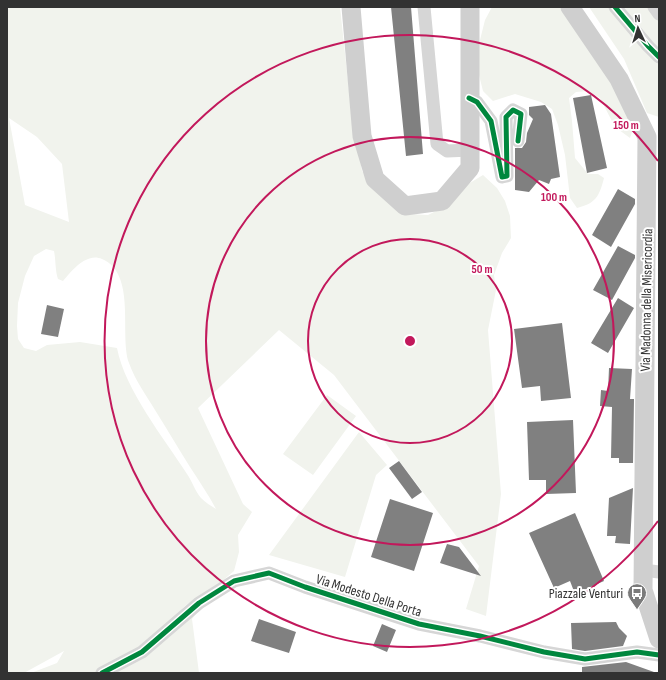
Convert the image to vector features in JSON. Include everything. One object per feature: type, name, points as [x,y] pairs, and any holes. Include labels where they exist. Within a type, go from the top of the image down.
[{"type":"main road","points":[[351,7],[362,136],[375,179],[405,206],[442,201],[470,168],[470,7]]},
{"type":"main road","name":"Via Madonna della Misericordia","points":[[570,7],[619,79],[647,137],[651,571],[644,590],[655,616],[657,636],[659,639]]},
{"type":"street","points":[[424,7],[437,144],[447,151],[470,150]]},
{"type":"street","points":[[615,7],[659,57]]},
{"type":"street","points":[[654,7],[659,14]]},
{"type":"street","points":[[469,98],[477,102],[491,121],[502,177],[507,176],[506,117],[512,110],[521,114],[518,141]]},
{"type":"street","name":"Via Modesto Della Porta","points":[[102,673],[142,652],[199,603],[234,580],[269,573],[305,587],[419,624],[480,636],[544,652],[585,659],[637,652],[659,654]]},
{"type":"shaded area","points":[[7,7],[340,7],[350,100],[362,171],[380,194],[409,214],[428,215],[444,207],[465,186],[483,175],[497,188],[505,201],[510,216],[511,238],[502,253],[494,275],[496,290],[488,330],[501,494],[486,616],[466,609],[479,566],[334,375],[279,330],[198,408],[243,504],[252,512],[238,535],[239,552],[234,571],[221,582],[186,605],[154,636],[123,660],[97,673],[31,673],[57,663],[64,651],[24,673],[7,673]],"holes":[[[9,118],[37,137],[62,164],[69,222],[25,205]],[[46,249],[54,251],[58,279],[63,281],[80,263],[91,258],[96,257],[102,259],[113,267],[120,278],[123,291],[125,306],[126,351],[131,369],[216,509],[201,498],[189,477],[146,413],[128,380],[121,364],[117,348],[80,342],[47,345],[36,351],[24,348],[18,339],[18,303],[25,276],[34,256]]]},
{"type":"shaded area","points":[[492,7],[568,7],[636,121],[630,138],[615,127],[600,98],[588,91],[576,92],[569,98],[575,158],[588,174],[598,174],[604,178],[598,195],[589,204],[577,208],[570,198],[565,155],[558,125],[552,109],[541,102],[515,94],[493,101],[483,91],[479,75],[479,44],[485,20]]},
{"type":"shaded area","points":[[589,7],[609,7],[659,59],[659,117],[647,113],[624,59]]},
{"type":"shaded area","points":[[621,7],[650,7],[659,19],[659,50]]},
{"type":"shaded area","points":[[327,395],[356,416],[313,475],[283,454]]},
{"type":"shaded area","points":[[359,432],[387,465],[376,475],[345,577],[269,555]]},
{"type":"shaded area","points":[[198,611],[192,619],[199,673],[111,673]]},
{"type":"building","points":[[391,7],[411,7],[423,154],[406,156]]},
{"type":"building","points":[[591,95],[607,168],[587,173],[573,98]]},
{"type":"building","points":[[545,105],[551,114],[560,177],[551,179],[549,184],[539,180],[529,192],[515,190],[515,148],[522,148],[526,142],[527,133],[533,119],[529,115],[529,107]]},
{"type":"building","points":[[618,189],[635,199],[635,204],[611,247],[592,235]]},
{"type":"building","points":[[618,246],[635,255],[635,258],[612,300],[593,290]]},
{"type":"building","points":[[618,298],[634,308],[608,353],[591,343]]},
{"type":"building","points":[[47,305],[64,309],[58,337],[41,334]]},
{"type":"building","points":[[562,323],[571,398],[541,401],[540,386],[522,388],[514,329]]},
{"type":"building","points":[[609,368],[632,369],[630,399],[634,399],[633,463],[619,463],[619,458],[611,458],[612,407],[600,406],[601,390],[608,391]]},
{"type":"building","points":[[573,420],[576,493],[546,494],[546,480],[529,480],[527,422]]},
{"type":"building","points":[[399,461],[422,492],[412,499],[389,468]]},
{"type":"building","points":[[633,488],[630,544],[615,543],[616,536],[607,536],[609,498]]},
{"type":"building","points":[[390,499],[433,513],[414,571],[371,557]]},
{"type":"building","points":[[575,513],[604,581],[575,594],[570,581],[554,588],[529,533]]},
{"type":"building","points":[[447,544],[459,547],[481,576],[440,563]]},
{"type":"building","points":[[259,619],[296,632],[289,653],[251,641]]},
{"type":"building","points":[[616,622],[619,628],[627,636],[623,646],[585,651],[572,649],[571,623]]},
{"type":"building","points":[[382,624],[396,630],[387,652],[373,646]]},
{"type":"building","points":[[626,662],[654,673],[582,673],[582,667]]},
{"type":"cycle path","points":[[615,7],[659,57]]},
{"type":"cycle path","points":[[469,98],[477,102],[491,121],[502,177],[507,176],[506,117],[513,110],[521,114],[518,141]]},
{"type":"cycle path","points":[[102,673],[142,652],[199,603],[234,581],[269,573],[305,587],[419,624],[480,636],[544,652],[585,659],[637,652],[659,655]]},
{"type":"place","name":"Piazzale Venturi","points":[[637,610]]}]
